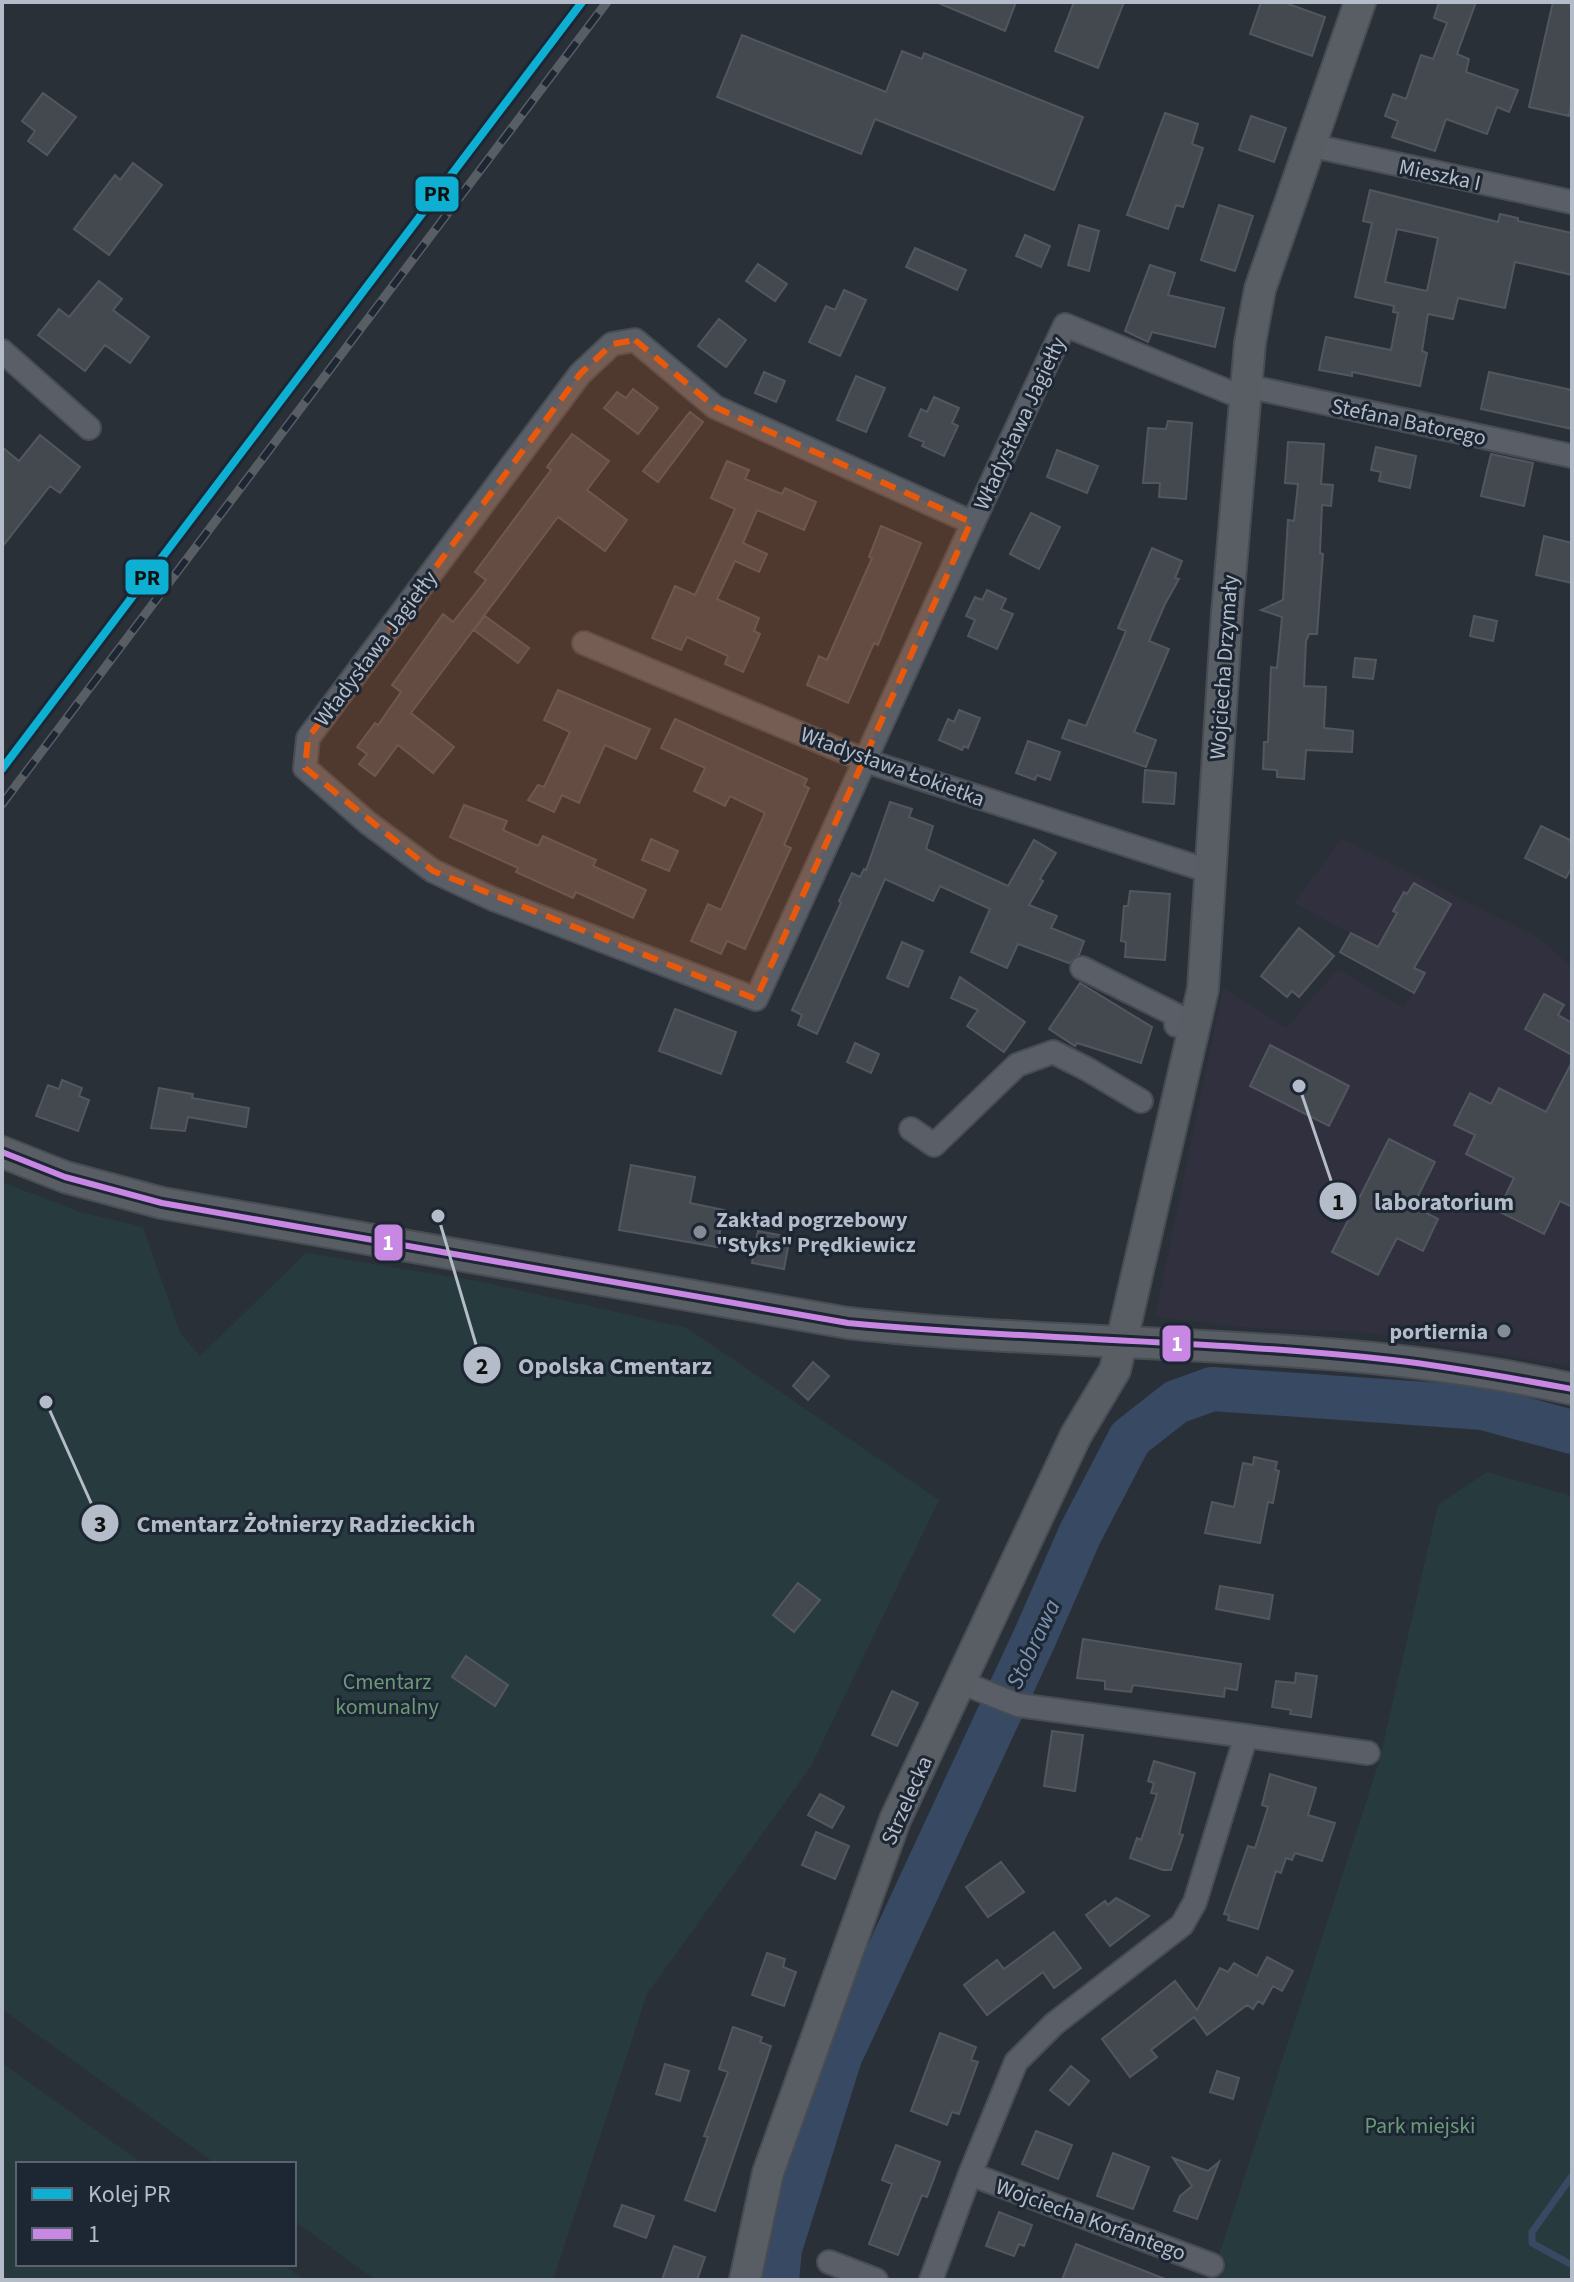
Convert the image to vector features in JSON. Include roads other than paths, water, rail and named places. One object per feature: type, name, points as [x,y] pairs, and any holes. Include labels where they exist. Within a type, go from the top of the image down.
[{"type":"street","name":"Wojciecha Drzymały","points":[[1122,1342],[1203,989],[1245,392],[1260,289],[1360,2]]},
{"type":"street","name":"Mieszka I","points":[[1309,145],[1572,202]]},
{"type":"street","name":"Władysława Jagiełły","points":[[971,522],[715,407],[635,340],[612,344],[580,374],[308,738],[305,768],[368,823],[433,871],[493,899],[756,999],[866,761],[971,522],[1065,325],[1245,392]]},
{"type":"street","points":[[2,351],[89,428]]},
{"type":"street","name":"Stefana Batorego","points":[[1245,392],[1572,456]]},
{"type":"street","name":"Władysława Łokietka","points":[[584,643],[866,761],[1209,871]]},
{"type":"street","points":[[1082,968],[1178,1016],[1176,1025]]},
{"type":"street","points":[[911,1129],[934,1145],[1017,1065],[1053,1052],[1141,1101]]},
{"type":"street","points":[[2,1152],[65,1177],[162,1203],[837,1322],[962,1335],[1342,1355],[1437,1364],[1572,1389]]},
{"type":"street","name":"Strzelecka","points":[[745,2280],[768,2173],[895,1820],[1076,1435],[1115,1370],[1122,1342]]},
{"type":"street","points":[[960,1682],[1018,1705],[1368,1753]]},
{"type":"street","name":"Wojciecha Korfantego","points":[[931,2280],[1016,2062],[1054,2024],[1182,1925],[1195,1902],[1246,1736]]},
{"type":"street","name":"Wojciecha Korfantego","points":[[970,2174],[1212,2265]]},
{"type":"street","points":[[829,2262],[876,2280]]},
{"type":"waterway","name":"Stobrawa","points":[[777,2280],[780,2249],[840,2057],[1080,1534],[1130,1438],[1176,1402],[1212,1389],[1483,1408],[1572,1432]]},
{"type":"waterway","points":[[1572,2176],[1532,2232],[1532,2243],[1572,2265]]},
{"type":"railway","points":[[2,804],[607,2]]},
{"type":"rail line","name":"PR","points":[[2,769],[582,2]]},
{"type":"place","name":"laboratorium","points":[[1299,1086]]},
{"type":"place","name":"Opolska Cmentarz","points":[[438,1216]]},
{"type":"place","name":"Zakład pogrzebowy \"Styks\" Prędkiewicz","points":[[700,1232]]},
{"type":"place","name":"portiernia","points":[[1504,1331]]},
{"type":"place","name":"Cmentarz Żołnierzy Radzieckich","points":[[46,1402]]},
{"type":"park label","name":"Cmentarz komunalny","points":[[387,1694]]},
{"type":"park label","name":"Park miejski","points":[[1420,2125]]}]
